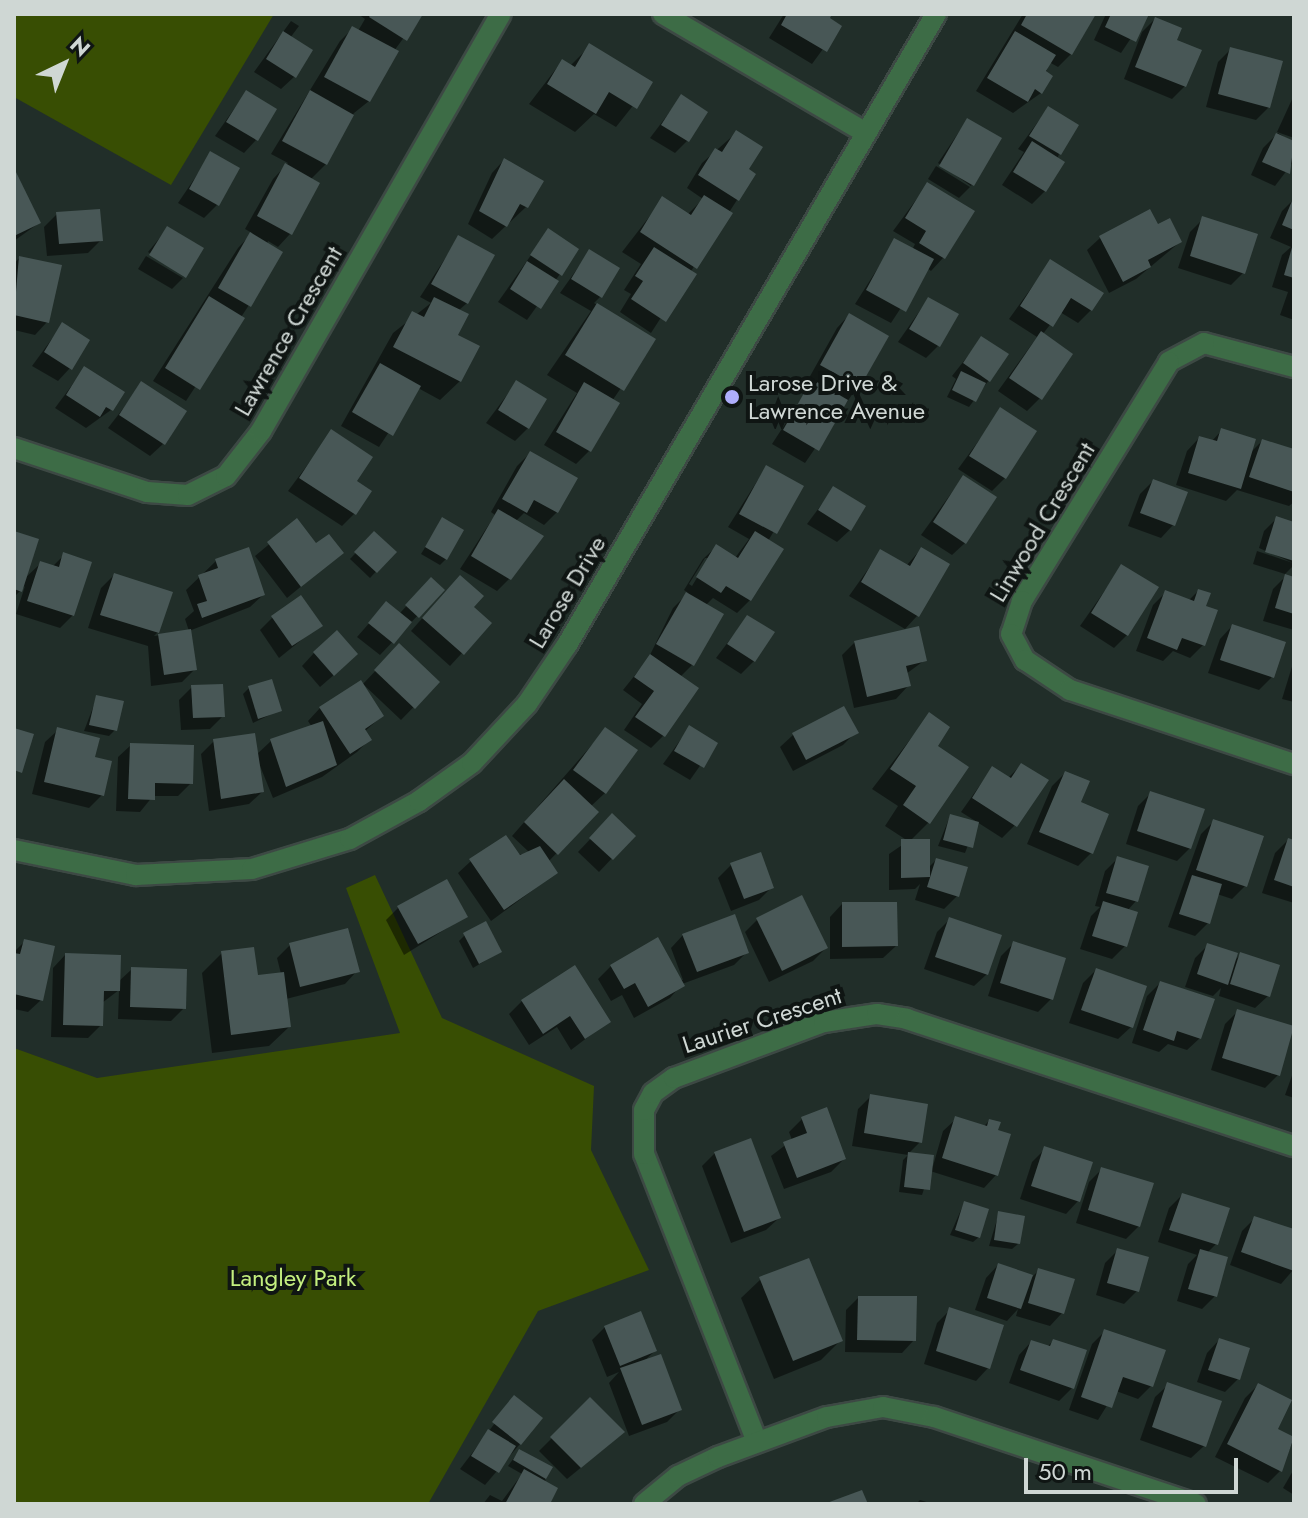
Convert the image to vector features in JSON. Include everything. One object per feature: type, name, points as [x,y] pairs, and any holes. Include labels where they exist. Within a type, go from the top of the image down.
[{"type":"street","name":"Lawrence Crescent","points":[[14,448],[147,492],[188,495],[226,476],[261,431],[501,14]]},
{"type":"street","points":[[663,14],[866,133]]},
{"type":"street","name":"Larose Drive","points":[[14,850],[136,875],[252,869],[350,839],[419,801],[472,763],[511,723],[561,655],[936,14]]},
{"type":"street","name":"Linwood Crescent","points":[[1294,367],[1204,343],[1169,362],[1022,601],[1011,634],[1025,660],[1070,690],[1294,764]]},
{"type":"street","name":"Laurier Crescent","points":[[757,1442],[644,1154],[644,1110],[653,1093],[674,1078],[824,1022],[877,1014],[907,1019],[1294,1146]]},
{"type":"street","points":[[644,1504],[678,1476],[757,1442],[846,1411],[899,1409],[1196,1504]]},
{"type":"green space","points":[[14,14],[274,14],[171,185],[14,97]]},
{"type":"green space","name":"Langley Park","points":[[375,875],[442,1018],[594,1086],[591,1150],[649,1270],[538,1311],[428,1504],[14,1504],[14,1048],[97,1078],[400,1033],[346,888]]},
{"type":"building","points":[[371,14],[423,14],[407,41],[369,17]]},
{"type":"building","points":[[787,14],[832,14],[830,18],[842,26],[827,52],[781,25]]},
{"type":"building","points":[[1027,14],[1096,14],[1072,55],[1021,25]]},
{"type":"building","points":[[1111,14],[1149,14],[1136,42],[1105,27]]},
{"type":"building","points":[[1155,17],[1182,28],[1177,40],[1202,50],[1186,87],[1135,67]]},
{"type":"building","points":[[352,26],[399,51],[370,102],[324,77]]},
{"type":"building","points":[[283,31],[313,50],[296,78],[266,59]]},
{"type":"building","points":[[1015,31],[1056,55],[1046,71],[1053,76],[1042,94],[1035,89],[1028,102],[987,78]]},
{"type":"building","points":[[589,43],[653,82],[637,109],[609,92],[596,114],[547,84],[562,59],[575,67]]},
{"type":"building","points":[[1230,47],[1283,61],[1270,108],[1218,94]]},
{"type":"building","points":[[246,90],[277,109],[258,141],[226,122]]},
{"type":"building","points":[[310,90],[354,115],[327,165],[282,141]]},
{"type":"building","points":[[681,94],[708,112],[689,142],[661,125]]},
{"type":"building","points":[[1048,106],[1079,125],[1061,155],[1029,136]]},
{"type":"building","points":[[967,118],[1002,138],[974,186],[939,166]]},
{"type":"building","points":[[736,130],[763,147],[749,169],[756,174],[739,201],[698,175],[715,148],[722,152]]},
{"type":"building","points":[[1276,133],[1294,141],[1290,174],[1262,162]]},
{"type":"building","points":[[1032,141],[1065,162],[1046,192],[1013,172]]},
{"type":"building","points":[[210,151],[240,168],[219,206],[189,189]]},
{"type":"building","points":[[504,158],[544,181],[528,208],[520,204],[507,227],[479,211]]},
{"type":"building","points":[[285,163],[320,183],[292,235],[257,216]]},
{"type":"building","points":[[14,168],[41,223],[14,236]]},
{"type":"building","points":[[927,182],[975,211],[945,259],[919,243],[926,231],[905,218]]},
{"type":"building","points":[[704,195],[733,213],[697,269],[640,232],[662,196],[691,215]]},
{"type":"building","points":[[1294,196],[1294,230],[1282,225]]},
{"type":"building","points":[[100,209],[103,241],[59,244],[56,212]]},
{"type":"building","points":[[1150,209],[1158,224],[1170,218],[1182,242],[1148,260],[1151,267],[1123,282],[1099,236]]},
{"type":"building","points":[[1202,216],[1258,234],[1245,274],[1190,256]]},
{"type":"building","points":[[167,226],[204,248],[186,278],[149,255]]},
{"type":"building","points":[[548,228],[579,249],[562,276],[530,255]]},
{"type":"building","points":[[250,232],[283,252],[251,307],[218,288]]},
{"type":"building","points":[[458,235],[495,255],[468,304],[431,284]]},
{"type":"building","points":[[894,238],[934,259],[906,312],[866,290]]},
{"type":"building","points":[[1294,245],[1294,278],[1284,275]]},
{"type":"building","points":[[654,247],[697,274],[666,322],[631,299],[643,281],[635,276]]},
{"type":"building","points":[[589,249],[620,268],[602,298],[571,279]]},
{"type":"building","points":[[19,256],[62,265],[49,323],[14,315]]},
{"type":"building","points":[[1050,259],[1104,293],[1092,311],[1071,298],[1053,327],[1020,306]]},
{"type":"building","points":[[527,261],[559,281],[541,309],[510,289]]},
{"type":"building","points":[[209,296],[245,318],[200,390],[165,368]]},
{"type":"building","points":[[434,297],[469,314],[458,335],[480,346],[461,382],[393,347],[412,311],[424,317]]},
{"type":"building","points":[[928,297],[959,314],[940,347],[909,329]]},
{"type":"building","points":[[597,303],[656,339],[624,391],[565,355]]},
{"type":"building","points":[[849,313],[889,336],[860,387],[820,365]]},
{"type":"building","points":[[62,322],[90,340],[72,370],[44,352]]},
{"type":"building","points":[[1041,331],[1073,354],[1042,400],[1009,378]]},
{"type":"building","points":[[981,336],[1009,354],[990,382],[963,363]]},
{"type":"building","points":[[380,363],[421,386],[393,436],[352,412]]},
{"type":"building","points":[[84,366],[125,392],[113,411],[106,407],[100,417],[66,395]]},
{"type":"building","points":[[961,371],[986,383],[976,402],[952,390]]},
{"type":"building","points":[[812,379],[848,400],[819,451],[783,430]]},
{"type":"building","points":[[516,380],[547,399],[529,429],[498,410]]},
{"type":"building","points":[[141,381],[187,411],[165,445],[119,415]]},
{"type":"building","points":[[584,382],[620,403],[591,452],[556,432]]},
{"type":"building","points":[[1000,407],[1037,431],[1006,479],[969,456]]},
{"type":"building","points":[[1221,428],[1256,439],[1241,489],[1188,473],[1199,436],[1217,441]]},
{"type":"building","points":[[331,429],[373,457],[357,481],[372,491],[356,515],[299,478]]},
{"type":"building","points":[[1262,439],[1294,449],[1294,492],[1249,477]]},
{"type":"building","points":[[530,451],[578,478],[558,513],[534,500],[527,513],[502,499]]},
{"type":"building","points":[[766,465],[804,486],[777,534],[739,514]]},
{"type":"building","points":[[963,475],[997,497],[966,544],[933,522]]},
{"type":"building","points":[[1153,479],[1188,492],[1175,526],[1140,513]]},
{"type":"building","points":[[833,486],[866,506],[851,531],[818,510]]},
{"type":"building","points":[[498,509],[544,536],[511,580],[471,556]]},
{"type":"building","points":[[1276,516],[1294,522],[1294,561],[1265,552]]},
{"type":"building","points":[[442,517],[464,530],[447,560],[425,547]]},
{"type":"building","points":[[297,518],[316,543],[329,534],[344,553],[301,587],[267,542]]},
{"type":"building","points":[[14,531],[39,539],[22,592],[14,589]]},
{"type":"building","points":[[374,531],[397,552],[377,573],[354,552]]},
{"type":"building","points":[[755,531],[784,549],[751,601],[726,586],[721,593],[696,577],[716,544],[738,558]]},
{"type":"building","points":[[249,547],[265,595],[202,618],[197,604],[207,601],[198,575],[218,568],[215,559]]},
{"type":"building","points":[[921,547],[950,564],[919,617],[861,582],[880,549],[910,566]]},
{"type":"building","points":[[63,552],[92,562],[74,616],[27,601],[40,561],[59,567]]},
{"type":"building","points":[[1121,564],[1159,587],[1128,636],[1091,613]]},
{"type":"building","points":[[114,573],[173,592],[159,633],[100,615]]},
{"type":"building","points":[[1285,574],[1294,577],[1294,614],[1275,608]]},
{"type":"building","points":[[460,575],[484,596],[474,607],[492,623],[464,655],[422,618]]},
{"type":"building","points":[[431,577],[445,590],[419,618],[405,605]]},
{"type":"building","points":[[1198,589],[1211,593],[1206,606],[1218,610],[1205,646],[1182,638],[1177,650],[1147,638],[1165,590],[1194,601]]},
{"type":"building","points":[[686,592],[724,614],[694,666],[656,644]]},
{"type":"building","points":[[301,595],[323,626],[292,646],[271,616]]},
{"type":"building","points":[[386,601],[412,622],[394,644],[368,623]]},
{"type":"building","points":[[747,615],[775,632],[755,662],[727,644]]},
{"type":"building","points":[[1232,624],[1286,642],[1274,678],[1220,660]]},
{"type":"building","points":[[919,626],[927,661],[906,666],[911,686],[867,697],[854,641]]},
{"type":"building","points":[[191,629],[197,670],[164,675],[158,634]]},
{"type":"building","points":[[337,630],[358,654],[334,676],[313,652]]},
{"type":"building","points":[[399,643],[440,682],[415,709],[374,670]]},
{"type":"building","points":[[650,654],[699,688],[665,737],[635,717],[654,691],[634,677]]},
{"type":"building","points":[[272,679],[282,711],[258,719],[248,686]]},
{"type":"building","points":[[361,680],[384,716],[365,729],[372,740],[350,754],[319,707]]},
{"type":"building","points":[[223,684],[225,717],[193,718],[191,685]]},
{"type":"building","points":[[96,695],[124,701],[117,731],[89,725]]},
{"type":"building","points":[[844,706],[859,733],[806,760],[792,733]]},
{"type":"building","points":[[929,712],[950,727],[938,746],[969,767],[930,824],[903,805],[916,786],[890,769]]},
{"type":"building","points":[[323,721],[337,765],[286,787],[270,739]]},
{"type":"building","points":[[689,725],[718,743],[704,768],[674,751]]},
{"type":"building","points":[[57,727],[100,738],[95,757],[112,761],[104,796],[44,782]]},
{"type":"building","points":[[605,727],[638,750],[606,794],[573,770]]},
{"type":"building","points":[[14,728],[34,734],[22,773],[14,770]]},
{"type":"building","points":[[255,733],[264,792],[221,799],[213,739]]},
{"type":"building","points":[[130,743],[194,745],[193,784],[155,783],[155,800],[128,799]]},
{"type":"building","points":[[1021,763],[1049,780],[1017,827],[972,798],[992,766],[1011,778]]},
{"type":"building","points":[[1065,771],[1090,781],[1081,802],[1109,814],[1093,854],[1039,832]]},
{"type":"building","points":[[564,779],[599,812],[558,855],[524,822]]},
{"type":"building","points":[[1150,791],[1205,809],[1191,849],[1137,831]]},
{"type":"building","points":[[612,813],[636,836],[613,860],[589,838]]},
{"type":"building","points":[[950,814],[979,822],[973,848],[943,840]]},
{"type":"building","points":[[1213,819],[1264,836],[1247,887],[1196,870]]},
{"type":"building","points":[[506,835],[520,855],[540,846],[558,873],[504,910],[469,859]]},
{"type":"building","points":[[1288,838],[1294,840],[1294,887],[1274,880]]},
{"type":"building","points":[[901,839],[930,839],[930,877],[901,878]]},
{"type":"building","points":[[761,852],[774,888],[744,899],[730,863]]},
{"type":"building","points":[[1117,856],[1149,866],[1138,902],[1106,893]]},
{"type":"building","points":[[936,858],[968,867],[959,897],[927,887]]},
{"type":"building","points":[[1192,875],[1222,884],[1210,924],[1179,914]]},
{"type":"building","points":[[447,879],[468,917],[418,944],[397,906]]},
{"type":"building","points":[[802,895],[828,948],[782,971],[756,918]]},
{"type":"building","points":[[1103,901],[1138,912],[1127,947],[1092,936]]},
{"type":"building","points":[[842,902],[897,902],[898,946],[842,947]]},
{"type":"building","points":[[735,914],[749,953],[697,972],[682,934]]},
{"type":"building","points":[[949,917],[1002,935],[988,975],[935,957]]},
{"type":"building","points":[[486,921],[502,952],[479,964],[463,933]]},
{"type":"building","points":[[348,928],[360,972],[300,987],[289,943]]},
{"type":"building","points":[[658,937],[685,986],[648,1007],[635,983],[624,989],[610,965]]},
{"type":"building","points":[[24,939],[55,946],[43,1001],[14,994],[14,953],[20,954]]},
{"type":"building","points":[[1013,941],[1066,958],[1053,1000],[1000,983]]},
{"type":"building","points":[[1207,943],[1238,953],[1228,985],[1197,974]]},
{"type":"building","points":[[254,947],[258,975],[284,972],[291,1027],[231,1035],[221,951]]},
{"type":"building","points":[[1240,952],[1280,965],[1270,997],[1230,984]]},
{"type":"building","points":[[65,953],[121,955],[120,991],[104,991],[103,1026],[63,1025]]},
{"type":"building","points":[[575,965],[611,1022],[585,1039],[570,1016],[543,1034],[521,1000]]},
{"type":"building","points":[[131,967],[187,969],[186,1009],[130,1007]]},
{"type":"building","points":[[1096,968],[1147,986],[1133,1028],[1081,1010]]},
{"type":"building","points":[[1160,981],[1215,999],[1201,1039],[1177,1031],[1174,1041],[1143,1030]]},
{"type":"building","points":[[1237,1009],[1294,1026],[1280,1076],[1222,1058]]},
{"type":"building","points":[[870,1094],[928,1104],[922,1143],[864,1133]]},
{"type":"building","points":[[827,1107],[846,1159],[797,1178],[783,1142],[807,1133],[801,1117]]},
{"type":"building","points":[[955,1116],[987,1126],[989,1119],[1001,1122],[998,1130],[1011,1134],[998,1176],[942,1158]]},
{"type":"building","points":[[751,1138],[781,1218],[744,1232],[714,1152]]},
{"type":"building","points":[[1044,1146],[1093,1162],[1080,1202],[1031,1186]]},
{"type":"building","points":[[908,1152],[934,1155],[930,1190],[904,1187]]},
{"type":"building","points":[[1101,1167],[1154,1183],[1140,1227],[1088,1210]]},
{"type":"building","points":[[1182,1193],[1230,1208],[1218,1245],[1169,1230]]},
{"type":"building","points":[[964,1201],[989,1209],[980,1238],[955,1230]]},
{"type":"building","points":[[998,1211],[1025,1216],[1020,1244],[994,1240]]},
{"type":"building","points":[[1254,1216],[1294,1229],[1294,1271],[1241,1252]]},
{"type":"building","points":[[1117,1248],[1149,1257],[1139,1292],[1107,1283]]},
{"type":"building","points":[[1200,1249],[1228,1257],[1217,1297],[1188,1289]]},
{"type":"building","points":[[809,1258],[843,1341],[793,1361],[759,1277]]},
{"type":"building","points":[[998,1263],[1033,1275],[1021,1309],[987,1298]]},
{"type":"building","points":[[1038,1268],[1075,1279],[1064,1314],[1028,1303]]},
{"type":"building","points":[[858,1296],[917,1296],[916,1341],[857,1340]]},
{"type":"building","points":[[949,1307],[1004,1325],[990,1369],[936,1351]]},
{"type":"building","points":[[641,1311],[657,1351],[620,1366],[604,1326]]},
{"type":"building","points":[[1104,1329],[1166,1350],[1153,1387],[1123,1377],[1112,1408],[1081,1397]]},
{"type":"building","points":[[1219,1338],[1250,1348],[1240,1380],[1208,1370]]},
{"type":"building","points":[[1053,1339],[1087,1350],[1074,1389],[1020,1370],[1031,1340],[1050,1346]]},
{"type":"building","points":[[661,1354],[682,1410],[642,1425],[620,1368]]},
{"type":"building","points":[[1167,1382],[1222,1401],[1206,1447],[1152,1427]]},
{"type":"building","points":[[1258,1383],[1292,1400],[1278,1429],[1294,1437],[1282,1472],[1227,1444]]},
{"type":"building","points":[[514,1395],[543,1418],[521,1445],[492,1422]]},
{"type":"building","points":[[590,1397],[625,1432],[581,1468],[550,1437]]},
{"type":"building","points":[[488,1429],[516,1446],[499,1473],[471,1456]]},
{"type":"building","points":[[519,1449],[553,1467],[546,1479],[513,1460]]},
{"type":"building","points":[[524,1469],[558,1488],[550,1504],[505,1504]]},
{"type":"building","points":[[862,1490],[868,1504],[824,1504]]},
{"type":"place","name":"Larose Drive & Lawrence Avenue","points":[[732,397]]}]
